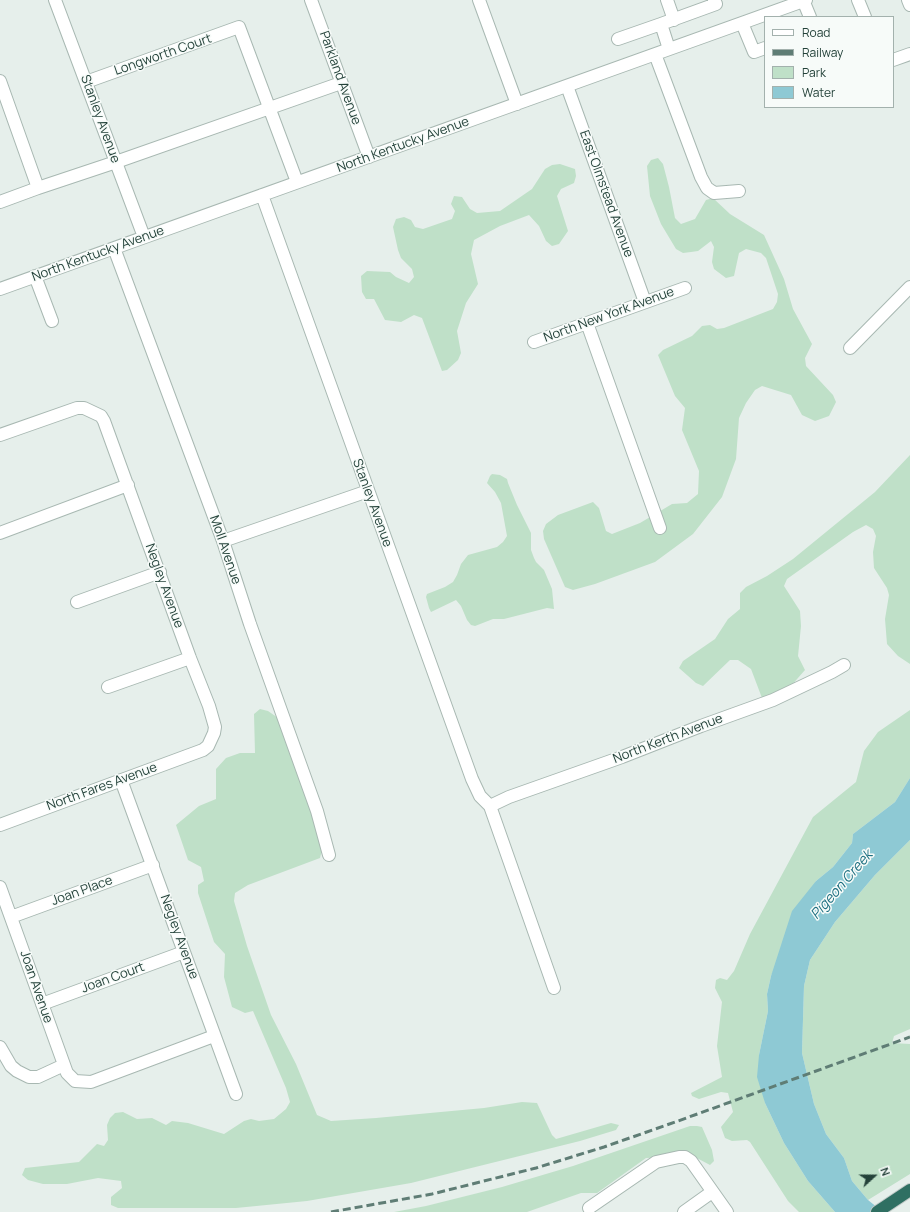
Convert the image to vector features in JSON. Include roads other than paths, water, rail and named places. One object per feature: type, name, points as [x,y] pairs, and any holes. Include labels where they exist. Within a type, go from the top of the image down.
[{"type":"highway","points":[[877,1212],[910,1190]]},
{"type":"street","name":"Stanley Avenue","points":[[55,0],[144,237]]},
{"type":"street","name":"Parkland Avenue","points":[[311,0],[369,157]]},
{"type":"street","points":[[479,0],[518,104]]},
{"type":"street","points":[[667,0],[674,20]]},
{"type":"street","points":[[618,39],[716,4],[714,0]]},
{"type":"street","points":[[804,0],[810,16]]},
{"type":"street","name":"North Kentucky Avenue","points":[[0,289],[804,0]]},
{"type":"street","points":[[858,0],[865,16]]},
{"type":"street","points":[[908,0],[910,5]]},
{"type":"street","points":[[742,23],[754,52],[764,48]]},
{"type":"street","points":[[661,24],[669,49]]},
{"type":"street","name":"Longworth Court","points":[[86,82],[239,27],[269,108]]},
{"type":"street","points":[[655,54],[701,178],[707,188],[714,193],[739,191]]},
{"type":"street","points":[[894,60],[910,54]]},
{"type":"street","points":[[0,81],[38,188]]},
{"type":"street","points":[[0,202],[341,83]]},
{"type":"street","name":"East Olmstead Avenue","points":[[566,86],[645,302]]},
{"type":"street","points":[[269,108],[297,182]]},
{"type":"street","name":"Stanley Avenue","points":[[262,195],[472,779],[480,796],[490,806],[554,988]]},
{"type":"street","name":"Moll Avenue","points":[[114,248],[223,541],[250,624],[318,811],[329,855]]},
{"type":"street","points":[[35,276],[52,321]]},
{"type":"street","points":[[850,348],[910,287]]},
{"type":"street","name":"North New York Avenue","points":[[534,342],[685,288]]},
{"type":"street","points":[[587,323],[660,528]]},
{"type":"street","name":"Negley Avenue","points":[[1,431],[77,408],[91,411],[101,416],[104,420],[190,658],[209,706],[215,727],[208,746],[203,750]]},
{"type":"street","points":[[0,533],[128,485]]},
{"type":"street","points":[[223,541],[368,491]]},
{"type":"street","points":[[77,602],[160,572]]},
{"type":"street","points":[[108,687],[190,658]]},
{"type":"street","name":"North Kerth Avenue","points":[[490,806],[509,797],[773,700],[844,665]]},
{"type":"street","name":"North Fares Avenue","points":[[0,825],[203,750]]},
{"type":"street","name":"Negley Avenue","points":[[121,780],[236,1094]]},
{"type":"street","name":"Joan Place","points":[[11,917],[153,865]]},
{"type":"street","name":"Joan Avenue","points":[[0,886],[64,1065],[69,1076],[75,1081],[90,1082],[214,1036]]},
{"type":"street","name":"Joan Court","points":[[42,1004],[184,952]]},
{"type":"street","points":[[0,1047],[11,1066],[28,1077],[34,1078],[64,1065]]},
{"type":"street","points":[[589,1208],[656,1162],[685,1157],[690,1161],[727,1212]]},
{"type":"street","points":[[684,1212],[712,1192]]},
{"type":"water","name":"Pigeon Creek","points":[[910,778],[910,840],[875,875],[835,922],[810,960],[804,986],[802,1053],[814,1104],[826,1134],[844,1158],[852,1181],[868,1200],[883,1212],[835,1212],[808,1181],[784,1143],[765,1103],[757,1077],[759,1055],[768,1011],[767,994],[771,976],[792,911],[816,881],[833,867],[852,843],[853,834],[895,802]]},
{"type":"railway","points":[[331,1212],[432,1194],[536,1168],[604,1147],[910,1037]]}]
